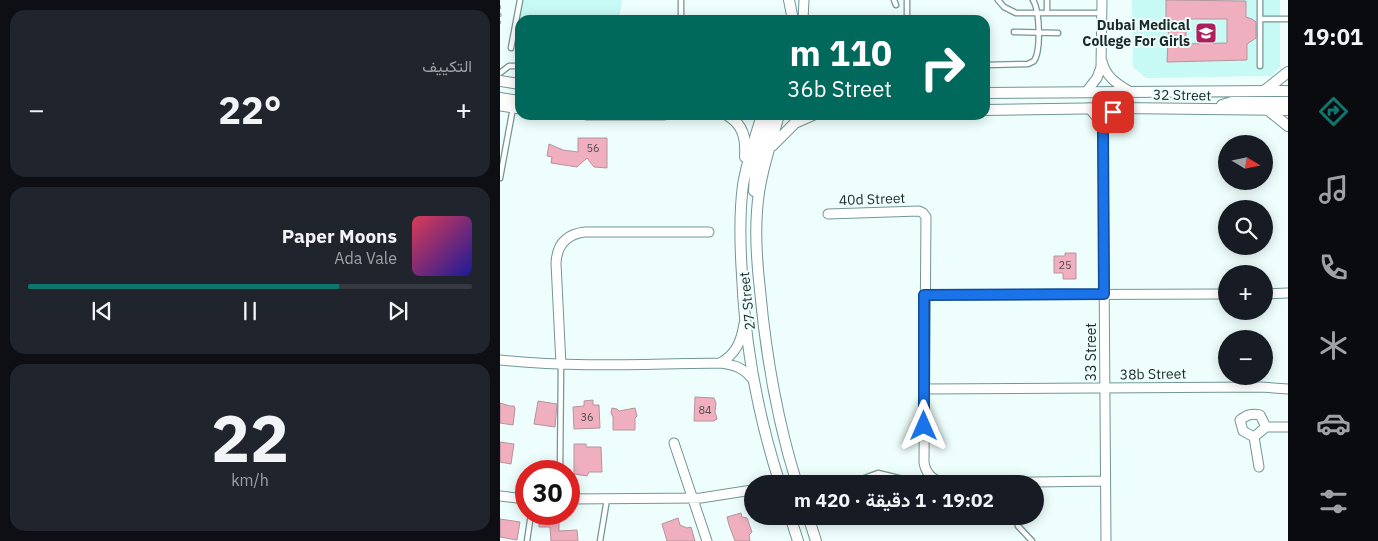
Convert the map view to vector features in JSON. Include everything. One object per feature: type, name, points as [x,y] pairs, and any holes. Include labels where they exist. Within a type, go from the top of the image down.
[{"type":"street","points":[[788,15],[789,0]]},
{"type":"street","points":[[789,0],[792,15]]},
{"type":"street","points":[[803,15],[804,0]]},
{"type":"street","points":[[1086,92],[1099,73],[1102,61],[1102,0]]},
{"type":"street","points":[[1102,61],[1112,80],[1129,92]]},
{"type":"street","points":[[1264,91],[1288,72]]},
{"type":"street","points":[[500,81],[515,83]]},
{"type":"street","name":"32 Street","points":[[990,93],[1288,91]]},
{"type":"street","points":[[500,98],[515,105]]},
{"type":"street","points":[[1215,109],[1232,102],[1288,102]]},
{"type":"street","points":[[500,106],[515,106]]},
{"type":"street","points":[[1088,108],[1098,119],[1103,132]]},
{"type":"street","points":[[1103,132],[1108,118],[1118,108]]},
{"type":"street","name":"32 Street","points":[[990,110],[1118,108],[1288,110]]},
{"type":"street","points":[[1267,110],[1288,126]]},
{"type":"street","points":[[734,120],[745,136],[744,182]]},
{"type":"street","name":"27 Street","points":[[761,120],[744,182],[740,231],[745,318],[754,381],[769,451],[777,475]]},
{"type":"street","points":[[757,210],[754,192],[755,174],[770,120]]},
{"type":"street","name":"27 Street","points":[[777,120],[760,184],[757,210],[757,262],[769,367],[783,435],[794,475]]},
{"type":"street","points":[[769,148],[788,129],[802,120]]},
{"type":"street","name":"33 Street","points":[[1103,132],[1106,541]]},
{"type":"street","name":"40d Street","points":[[828,214],[919,212],[923,213],[926,219],[924,463],[925,469],[930,475]]},
{"type":"street","points":[[561,365],[556,255],[564,241],[577,233],[585,232],[709,232]]},
{"type":"street","points":[[1273,294],[1287,293]]},
{"type":"street","points":[[924,295],[1218,294]]},
{"type":"street","points":[[720,363],[727,359],[737,348],[745,318]]},
{"type":"street","points":[[500,360],[561,365],[720,363],[742,368],[754,381]]},
{"type":"street","name":"38b Street","points":[[1261,387],[1288,383]]},
{"type":"street","name":"38b Street","points":[[924,389],[1261,387],[1288,389]]},
{"type":"street","points":[[1254,437],[1244,432],[1240,420],[1249,414],[1260,415],[1266,428]]},
{"type":"street","points":[[1254,437],[1266,428],[1288,426]]},
{"type":"street","points":[[1254,437],[1259,467]]},
{"type":"street","points":[[674,442],[707,541]]},
{"type":"street","points":[[1044,482],[1106,481]]},
{"type":"street","points":[[580,499],[711,498],[744,492]]},
{"type":"street","points":[[500,496],[515,497]]},
{"type":"street","points":[[793,525],[798,541]]},
{"type":"street","points":[[811,525],[816,541]]},
{"type":"lane","points":[[518,15],[520,0]]},
{"type":"lane","points":[[681,15],[682,0]]},
{"type":"lane","points":[[907,0],[907,15]]},
{"type":"lane","points":[[998,0],[1004,7],[1016,12],[1102,13]]},
{"type":"lane","points":[[990,65],[1031,63],[1037,55],[1038,13],[1033,0]]},
{"type":"lane","points":[[1047,0],[1047,13]]},
{"type":"lane","points":[[1260,0],[1260,66]]},
{"type":"lane","points":[[1260,19],[1288,18]]},
{"type":"lane","points":[[512,48],[515,30]]},
{"type":"lane","points":[[1014,32],[1058,33]]},
{"type":"lane","points":[[500,73],[509,66],[515,66]]},
{"type":"lane","points":[[500,178],[515,118]]},
{"type":"lane","points":[[560,460],[561,365]]},
{"type":"lane","points":[[873,475],[878,473],[886,475]]},
{"type":"lane","points":[[600,541],[607,499]]},
{"type":"lane","points":[[527,541],[529,525]]},
{"type":"lane","points":[[1018,526],[1032,541]]},
{"type":"path","points":[[500,6],[500,24]]},
{"type":"shaded area","points":[[522,0],[622,0],[620,15],[520,15]]},
{"type":"shaded area","name":"Dubai Medical College For Girls","points":[[1132,0],[1280,0],[1280,67],[1271,76],[1146,78],[1133,67]]},
{"type":"building","points":[[1166,0],[1246,1],[1246,17],[1256,22],[1256,38],[1247,44],[1247,60],[1167,62],[1169,18],[1166,18]],"holes":[[[1186,19],[1227,19],[1227,43],[1186,44]]]},
{"type":"building","points":[[578,138],[607,138],[607,168],[594,167],[587,158],[577,167],[551,163],[552,157],[547,156],[549,144],[563,150],[578,152]]},
{"type":"building","points":[[1065,253],[1076,253],[1076,279],[1063,279],[1063,273],[1054,273],[1054,256],[1065,256]]},
{"type":"building","points":[[695,397],[714,398],[717,419],[714,421],[694,421]]},
{"type":"building","points":[[593,400],[593,405],[599,405],[600,428],[574,429],[573,407],[584,406],[584,401]]},
{"type":"building","points":[[538,401],[557,404],[555,427],[534,424]]},
{"type":"building","points":[[500,403],[514,406],[513,425],[500,423]]},
{"type":"building","points":[[612,408],[619,411],[635,408],[637,416],[635,418],[635,430],[613,430]]},
{"type":"building","points":[[500,442],[514,444],[511,464],[500,462]]},
{"type":"building","points":[[574,444],[586,444],[586,447],[601,447],[602,472],[589,472],[587,476],[580,475],[580,460],[574,460]]},
{"type":"building","points":[[741,513],[744,517],[744,525],[750,525],[752,532],[749,535],[750,541],[735,541],[727,517]]},
{"type":"building","points":[[678,518],[680,525],[687,528],[691,527],[695,541],[667,541],[662,524]]},
{"type":"building","points":[[500,519],[515,521],[515,525],[520,525],[517,540],[500,537]]},
{"type":"building","points":[[539,525],[559,525],[559,531],[577,530],[578,541],[551,541],[550,527],[539,527]]},
{"type":"place","name":"Dubai Medical College For Girls","points":[[1206,33]]},
{"type":"route","points":[[924,426],[924,295],[1104,294],[1103,132],[1108,118],[1113,112]]}]
